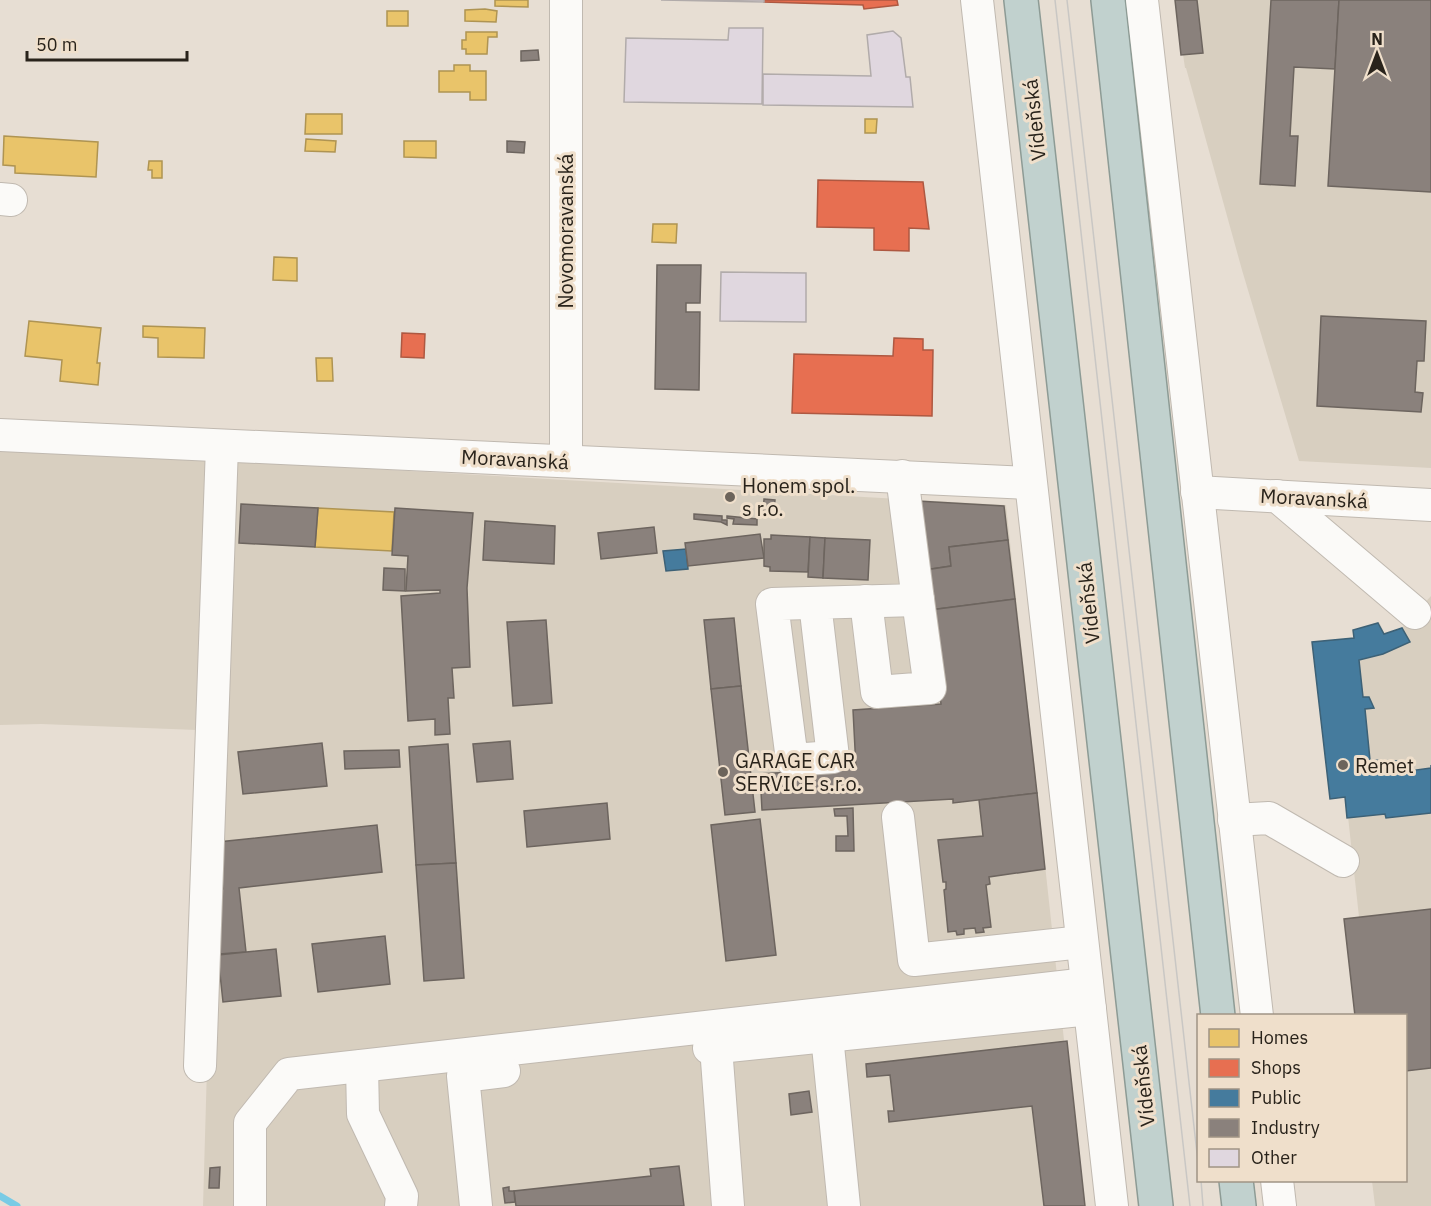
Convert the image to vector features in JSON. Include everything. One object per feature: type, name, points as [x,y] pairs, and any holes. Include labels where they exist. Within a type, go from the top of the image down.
[{"type":"highway","name":"Vídeňská","points":[[1021,0],[1156,1206]]},
{"type":"highway","points":[[1108,0],[1218,1014]]},
{"type":"highway","points":[[1236,1182],[1239,1206]]},
{"type":"street","name":"Novomoravanská","points":[[566,0],[566,461]]},
{"type":"street","points":[[977,0],[1112,1206]]},
{"type":"street","points":[[1142,0],[1257,1014]]},
{"type":"street","name":"Moravanská","points":[[0,435],[1030,483]]},
{"type":"street","points":[[200,1066],[222,446]]},
{"type":"street","points":[[866,601],[877,692],[930,688],[902,476]]},
{"type":"street","name":"Moravanská","points":[[1197,492],[1431,504]]},
{"type":"street","points":[[1277,496],[1415,613]]},
{"type":"street","points":[[815,603],[833,757],[792,760],[772,604],[918,600]]},
{"type":"street","points":[[898,817],[914,960],[1082,942]]},
{"type":"street","points":[[1234,820],[1269,818],[1343,861]]},
{"type":"street","points":[[476,1206],[463,1076],[827,1036],[1088,996]]},
{"type":"street","points":[[250,1206],[250,1123],[289,1074],[1088,996]]},
{"type":"street","points":[[827,1036],[844,1206]]},
{"type":"street","points":[[716,1047],[728,1206]]},
{"type":"street","points":[[362,1066],[363,1114],[402,1196],[401,1206]]},
{"type":"street","points":[[1277,1182],[1280,1206]]},
{"type":"shaded area","points":[[1175,0],[1431,0],[1431,468],[1299,461],[1185,68]]},
{"type":"shaded area","points":[[0,451],[231,461],[1006,505],[1082,1206],[203,1206],[207,1067],[197,730],[41,724],[0,725]]},
{"type":"shaded area","points":[[1431,596],[1431,1206],[1375,1206],[1372,1182],[1407,1182],[1407,1014],[1355,1014],[1344,919],[1359,917],[1343,771],[1313,642],[1354,638],[1354,630],[1379,622],[1385,634],[1402,628]]},
{"type":"building: Homes","points":[[495,0],[528,0],[528,7],[495,6]]},
{"type":"building: Homes","points":[[465,10],[497,11],[496,22],[465,21]]},
{"type":"building: Homes","points":[[387,11],[408,11],[408,26],[387,26]]},
{"type":"building: Homes","points":[[466,32],[497,32],[497,37],[488,37],[487,54],[466,54],[466,49],[462,49],[462,40],[466,40]]},
{"type":"building: Homes","points":[[454,65],[470,65],[470,71],[486,71],[486,100],[470,100],[470,92],[439,92],[439,71],[454,71]]},
{"type":"building: Homes","points":[[306,114],[342,114],[342,134],[305,134]]},
{"type":"building: Homes","points":[[865,119],[877,119],[876,133],[865,133]]},
{"type":"building: Homes","points":[[4,136],[98,142],[96,177],[15,173],[15,166],[3,165]]},
{"type":"building: Homes","points":[[306,139],[336,141],[335,152],[305,151]]},
{"type":"building: Homes","points":[[404,141],[436,141],[436,158],[404,157]]},
{"type":"building: Homes","points":[[149,161],[162,161],[162,178],[152,178],[152,170],[148,170]]},
{"type":"building: Homes","points":[[653,224],[677,224],[676,243],[652,242]]},
{"type":"building: Homes","points":[[274,257],[297,258],[297,281],[273,280]]},
{"type":"building: Homes","points":[[29,321],[101,328],[97,363],[100,363],[98,385],[60,381],[62,360],[25,356]]},
{"type":"building: Homes","points":[[143,326],[205,328],[204,358],[158,357],[158,338],[143,337]]},
{"type":"building: Homes","points":[[316,358],[332,358],[333,381],[317,381]]},
{"type":"building: Homes","points":[[318,508],[394,512],[392,551],[315,547]]},
{"type":"building: Shops","points":[[764,0],[897,0],[898,5],[864,9],[863,5],[764,2]]},
{"type":"building: Shops","points":[[818,180],[923,182],[929,229],[909,228],[909,251],[874,250],[874,228],[817,227]]},
{"type":"building: Shops","points":[[402,333],[425,334],[424,358],[401,357]]},
{"type":"building: Shops","points":[[894,338],[923,339],[923,350],[933,350],[932,416],[792,413],[794,354],[893,356]]},
{"type":"building: Public","points":[[686,549],[688,569],[666,571],[663,551]]},
{"type":"building: Public","points":[[1378,623],[1384,634],[1402,628],[1410,642],[1383,654],[1359,660],[1363,697],[1369,697],[1374,708],[1365,709],[1370,760],[1397,761],[1402,772],[1431,768],[1431,813],[1386,818],[1385,814],[1347,818],[1345,797],[1330,799],[1312,642],[1354,638],[1353,630]]},
{"type":"building: Industry","points":[[1175,0],[1197,0],[1203,53],[1181,55]]},
{"type":"building: Industry","points":[[1271,0],[1339,0],[1335,69],[1294,67],[1290,136],[1298,136],[1295,186],[1260,184]]},
{"type":"building: Industry","points":[[1339,0],[1431,0],[1431,192],[1328,186]]},
{"type":"building: Industry","points":[[538,50],[539,60],[521,61],[521,51]]},
{"type":"building: Industry","points":[[507,141],[525,142],[524,153],[507,152]]},
{"type":"building: Industry","points":[[657,265],[701,265],[700,303],[686,303],[686,312],[700,312],[699,390],[655,389]]},
{"type":"building: Industry","points":[[1321,316],[1426,321],[1424,361],[1417,361],[1415,392],[1423,393],[1421,412],[1317,406]]},
{"type":"building: Industry","points":[[764,499],[775,500],[774,512],[770,516],[763,516]]},
{"type":"building: Industry","points":[[917,501],[1004,506],[1008,540],[949,547],[951,566],[925,570]]},
{"type":"building: Industry","points":[[241,504],[318,508],[315,547],[239,543]]},
{"type":"building: Industry","points":[[395,508],[473,513],[467,588],[470,667],[452,668],[454,698],[448,698],[450,734],[435,735],[435,719],[408,721],[401,596],[440,593],[440,590],[406,591],[408,556],[392,555]]},
{"type":"building: Industry","points":[[694,514],[722,516],[722,520],[727,520],[727,525],[721,522],[694,519]]},
{"type":"building: Industry","points":[[727,516],[757,519],[757,525],[733,524],[734,519],[727,518]]},
{"type":"building: Industry","points":[[485,521],[555,526],[554,564],[483,560]]},
{"type":"building: Industry","points":[[654,527],[657,553],[601,559],[598,533]]},
{"type":"building: Industry","points":[[760,534],[764,558],[688,566],[685,543]]},
{"type":"building: Industry","points":[[771,535],[810,537],[808,572],[770,571],[770,567],[764,566],[764,539],[771,539]]},
{"type":"building: Industry","points":[[810,537],[825,538],[823,578],[808,577]]},
{"type":"building: Industry","points":[[825,538],[870,540],[868,580],[823,578]]},
{"type":"building: Industry","points":[[1008,540],[1015,599],[930,610],[925,570],[951,566],[949,547]]},
{"type":"building: Industry","points":[[384,568],[405,569],[405,591],[383,590]]},
{"type":"building: Industry","points":[[1015,599],[1037,793],[953,803],[953,799],[762,810],[760,774],[856,768],[853,710],[941,704],[930,610]]},
{"type":"building: Industry","points":[[734,618],[741,686],[711,689],[704,620]]},
{"type":"building: Industry","points":[[546,620],[552,703],[513,706],[507,622]]},
{"type":"building: Industry","points":[[741,686],[755,812],[725,815],[711,689]]},
{"type":"building: Industry","points":[[510,741],[513,779],[477,782],[473,744]]},
{"type":"building: Industry","points":[[322,743],[327,786],[243,794],[238,752]]},
{"type":"building: Industry","points":[[448,744],[456,863],[416,865],[409,747]]},
{"type":"building: Industry","points":[[399,750],[400,767],[345,769],[344,751]]},
{"type":"building: Industry","points":[[1037,793],[1045,869],[989,877],[990,884],[986,885],[991,927],[983,928],[984,932],[976,933],[975,928],[964,929],[964,934],[957,935],[956,931],[948,932],[944,890],[946,882],[943,882],[938,840],[983,836],[979,800]]},
{"type":"building: Industry","points":[[607,803],[610,839],[527,847],[524,811]]},
{"type":"building: Industry","points":[[853,808],[854,851],[836,851],[836,836],[848,836],[847,816],[835,816],[834,809]]},
{"type":"building: Industry","points":[[760,819],[776,955],[726,961],[711,825]]},
{"type":"building: Industry","points":[[377,825],[382,872],[239,888],[246,952],[219,954],[217,890],[223,889],[218,842]]},
{"type":"building: Industry","points":[[456,863],[464,978],[424,981],[416,865]]},
{"type":"building: Industry","points":[[1431,909],[1431,1068],[1407,1071],[1407,1014],[1355,1014],[1344,919]]},
{"type":"building: Industry","points":[[385,936],[390,984],[318,992],[312,944]]},
{"type":"building: Industry","points":[[276,949],[281,996],[223,1002],[218,955]]},
{"type":"building: Industry","points":[[1067,1041],[1085,1206],[1044,1206],[1032,1106],[889,1122],[888,1111],[894,1111],[890,1075],[867,1077],[866,1064]]},
{"type":"building: Industry","points":[[809,1091],[812,1112],[791,1115],[789,1094]]},
{"type":"building: Industry","points":[[679,1166],[684,1206],[516,1206],[514,1191],[651,1176],[650,1169]]},
{"type":"building: Industry","points":[[220,1167],[219,1188],[209,1188],[210,1168]]},
{"type":"building: Industry","points":[[509,1187],[509,1191],[514,1191],[515,1202],[505,1203],[503,1188]]},
{"type":"building: Other","points":[[661,0],[764,0],[764,2]]},
{"type":"building: Other","points":[[729,28],[763,28],[762,104],[624,102],[626,38],[728,40]]},
{"type":"building: Other","points":[[893,31],[901,38],[906,77],[910,77],[913,107],[763,105],[763,74],[871,76],[867,35]]},
{"type":"building: Other","points":[[721,272],[806,273],[806,322],[720,321]]},
{"type":"waterway","points":[[0,1196],[17,1206]]},
{"type":"tram line","points":[[1055,0],[1190,1206]]},
{"type":"tram line","points":[[1067,0],[1197,1153]]},
{"type":"tram line","points":[[1201,1182],[1203,1206]]},
{"type":"place","name":"Honem spol. s r.o.","points":[[730,497]]},
{"type":"place","name":"Remet","points":[[1343,765]]},
{"type":"place","name":"GARAGE CAR SERVICE s.r.o.","points":[[723,772]]}]
